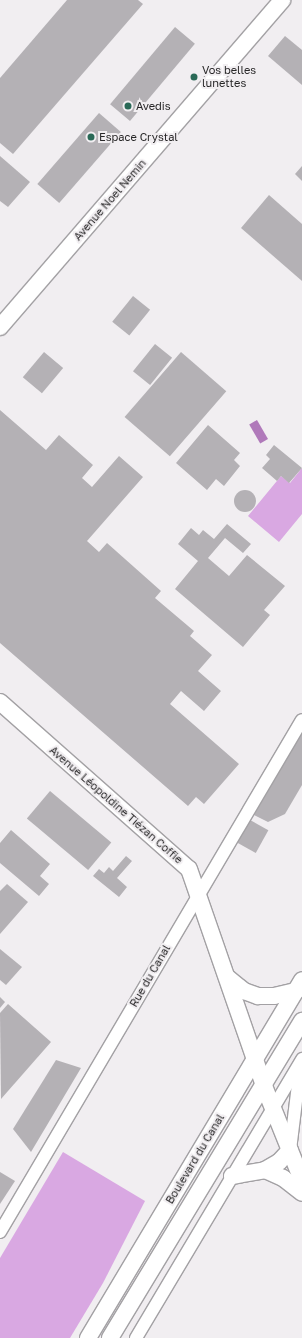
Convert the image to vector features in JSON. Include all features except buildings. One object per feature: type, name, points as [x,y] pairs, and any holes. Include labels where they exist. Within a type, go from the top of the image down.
[{"type":"street","name":"Avenue Noel Nemin","points":[[0,327],[282,0]]},
{"type":"street","name":"Avenue Léopoldine Tiézan Coffie","points":[[0,702],[188,869],[228,978],[254,1060],[302,1180]]},
{"type":"street","name":"Rue du Canal","points":[[0,1232],[302,720]]},
{"type":"street","points":[[228,978],[244,991],[258,996],[274,996],[299,986]]},
{"type":"street","name":"Boulevard du Canal","points":[[88,1338],[299,986]]},
{"type":"street","name":"Boulevard du Canal","points":[[110,1338],[302,1021]]},
{"type":"street","points":[[136,1338],[301,1060]]},
{"type":"street","points":[[232,1176],[265,1170],[279,1162],[290,1150],[301,1060]]},
{"type":"street","points":[[265,1170],[283,1178],[302,1193]]},
{"type":"shaded area","points":[[257,420],[268,439],[260,444],[249,424]]},
{"type":"shaded area","points":[[302,468],[302,514],[279,542],[248,516],[281,476],[290,483]]},
{"type":"shaded area","points":[[63,1152],[145,1201],[103,1283],[70,1338],[0,1338],[0,1258]]},
{"type":"place","name":"Vos belles lunettes","points":[[194,77]]},
{"type":"place","name":"Avedis","points":[[128,106]]},
{"type":"place","name":"Espace Crystal","points":[[91,137]]}]
